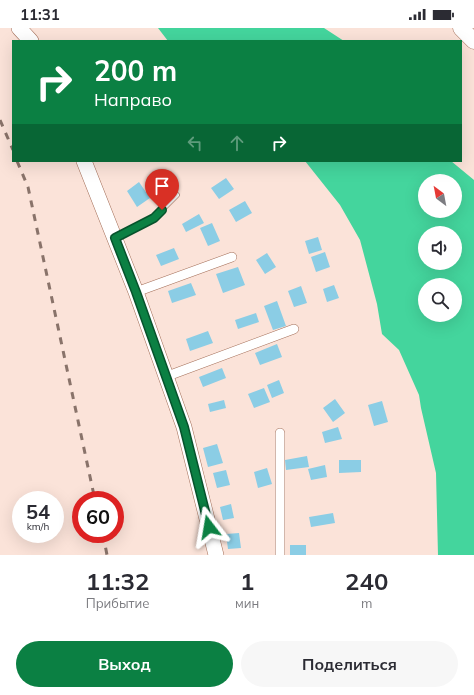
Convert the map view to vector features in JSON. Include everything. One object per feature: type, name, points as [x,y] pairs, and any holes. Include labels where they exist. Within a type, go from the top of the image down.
[{"type":"highway","points":[[461,28],[474,41]]},
{"type":"main road","points":[[19,28],[30,40]]},
{"type":"main road","points":[[84,162],[136,292],[184,427],[216,555]]},
{"type":"street","points":[[136,292],[232,257]]},
{"type":"street","points":[[165,377],[294,329]]},
{"type":"street","points":[[280,433],[280,555]]},
{"type":"lane","points":[[115,238],[154,218],[177,195]]},
{"type":"shaded area","points":[[158,28],[324,28],[342,40],[167,40]]},
{"type":"shaded area","points":[[306,162],[452,162],[474,180],[474,555],[438,555],[436,473],[419,395],[399,350],[382,334],[377,304],[360,240],[340,205]]},
{"type":"building","points":[[226,178],[234,189],[219,199],[211,188]]},
{"type":"building","points":[[139,182],[150,198],[137,207],[127,191]]},
{"type":"building","points":[[245,201],[252,213],[236,222],[229,210]]},
{"type":"building","points":[[199,214],[204,223],[186,232],[182,224]]},
{"type":"building","points":[[212,223],[220,241],[208,246],[200,228]]},
{"type":"building","points":[[318,237],[322,250],[309,254],[305,241]]},
{"type":"building","points":[[174,248],[179,259],[161,266],[156,255]]},
{"type":"building","points":[[325,252],[330,267],[316,272],[311,257]]},
{"type":"building","points":[[267,253],[276,267],[265,274],[256,260]]},
{"type":"building","points":[[238,267],[245,285],[223,293],[216,274]]},
{"type":"building","points":[[191,283],[196,295],[172,303],[168,291]]},
{"type":"building","points":[[334,285],[339,298],[327,302],[323,289]]},
{"type":"building","points":[[301,286],[307,303],[294,307],[288,291]]},
{"type":"building","points":[[277,301],[286,326],[273,330],[264,306]]},
{"type":"building","points":[[256,313],[259,322],[238,329],[235,320]]},
{"type":"building","points":[[208,331],[213,343],[190,351],[186,339]]},
{"type":"building","points":[[277,344],[282,357],[260,365],[255,353]]},
{"type":"building","points":[[222,368],[226,378],[203,387],[199,377]]},
{"type":"building","points":[[279,380],[284,393],[272,398],[267,385]]},
{"type":"building","points":[[264,388],[270,402],[254,408],[248,394]]},
{"type":"building","points":[[335,399],[345,413],[333,422],[323,408]]},
{"type":"building","points":[[224,400],[226,408],[210,412],[208,404]]},
{"type":"building","points":[[382,401],[388,422],[374,426],[368,405]]},
{"type":"building","points":[[338,427],[342,439],[325,443],[322,432]]},
{"type":"building","points":[[217,444],[223,463],[208,467],[203,448]]},
{"type":"building","points":[[307,456],[309,467],[286,470],[285,460]]},
{"type":"building","points":[[339,460],[361,460],[361,472],[339,473]]},
{"type":"building","points":[[325,465],[327,477],[311,480],[308,469]]},
{"type":"building","points":[[267,468],[272,484],[258,488],[254,472]]},
{"type":"building","points":[[226,470],[230,485],[217,488],[213,473]]},
{"type":"building","points":[[231,504],[234,518],[223,520],[220,507]]},
{"type":"building","points":[[333,513],[335,523],[311,527],[309,517]]},
{"type":"building","points":[[239,533],[241,548],[228,549],[226,534]]},
{"type":"building","points":[[290,545],[306,545],[306,555],[290,555]]},
{"type":"railway","points":[[0,120],[12,148]]},
{"type":"railway","points":[[17,162],[28,187],[93,491]]},
{"type":"railway","points":[[105,543],[107,555]]},
{"type":"route","points":[[162,210],[154,218],[115,238],[136,292],[184,427],[209,527]]}]
